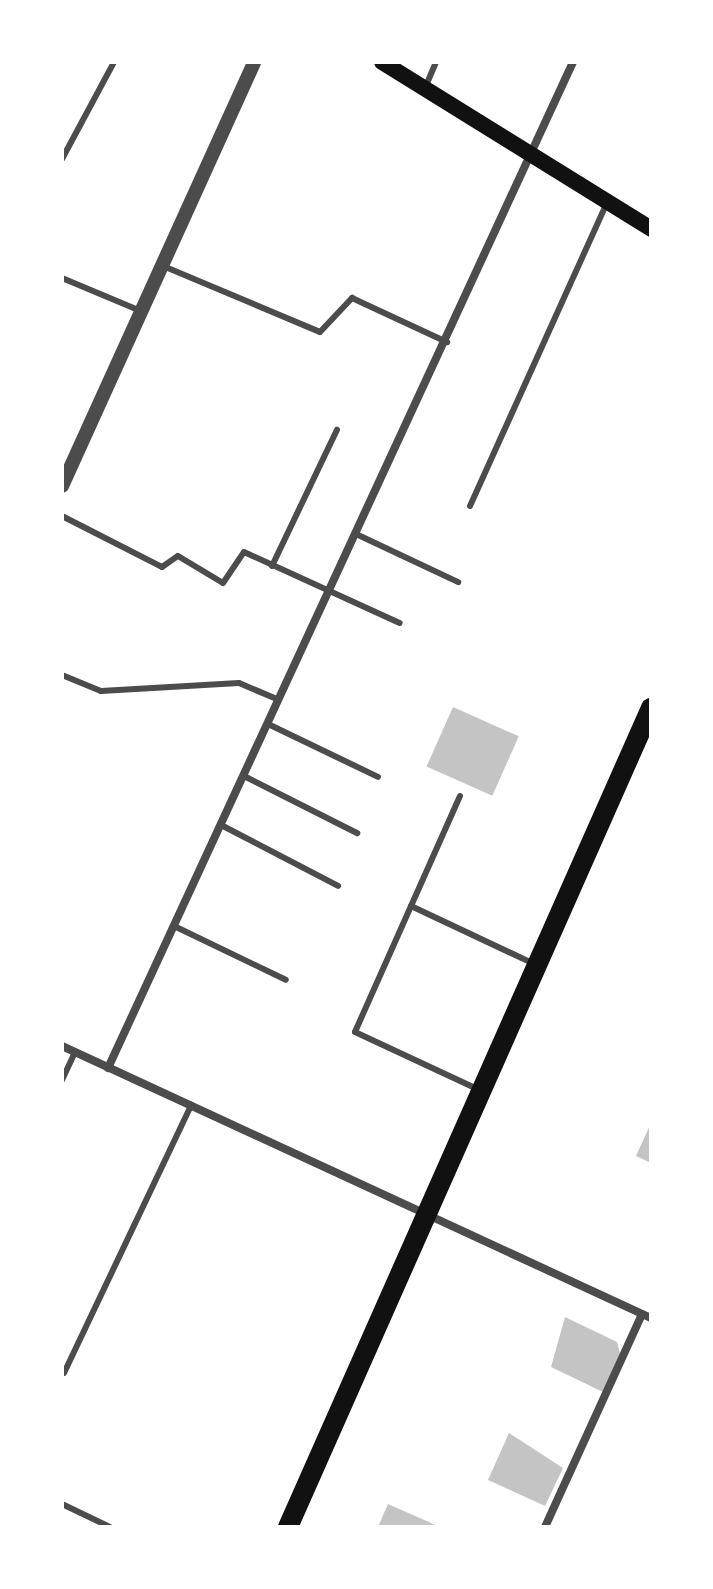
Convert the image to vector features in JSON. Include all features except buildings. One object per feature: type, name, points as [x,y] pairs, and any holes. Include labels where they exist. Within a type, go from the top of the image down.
[{"type":"main road","points":[[382,62],[651,229]]},
{"type":"main road","points":[[288,1527],[540,966],[651,708]]},
{"type":"street","points":[[62,486],[254,62]]},
{"type":"street","points":[[108,1068],[447,342],[573,62]]},
{"type":"street","points":[[62,1046],[646,1316],[545,1527]]},
{"type":"lane","points":[[62,159],[114,62]]},
{"type":"lane","points":[[425,88],[436,62]]},
{"type":"lane","points":[[470,506],[607,202]]},
{"type":"lane","points":[[163,266],[320,332],[352,298],[447,342]]},
{"type":"lane","points":[[62,278],[141,311]]},
{"type":"lane","points":[[272,566],[337,430]]},
{"type":"lane","points":[[62,516],[162,567],[178,556],[223,583],[244,552],[400,623]]},
{"type":"lane","points":[[356,534],[458,582]]},
{"type":"lane","points":[[62,675],[101,691],[239,683],[279,700]]},
{"type":"lane","points":[[268,724],[378,777]]},
{"type":"lane","points":[[244,776],[357,833]]},
{"type":"lane","points":[[460,796],[355,1032],[484,1092]]},
{"type":"lane","points":[[221,825],[338,886]]},
{"type":"lane","points":[[411,906],[540,966]]},
{"type":"lane","points":[[174,926],[286,980]]},
{"type":"lane","points":[[62,1080],[75,1052]]},
{"type":"lane","points":[[64,1373],[191,1105]]},
{"type":"lane","points":[[62,1504],[110,1527]]}]
